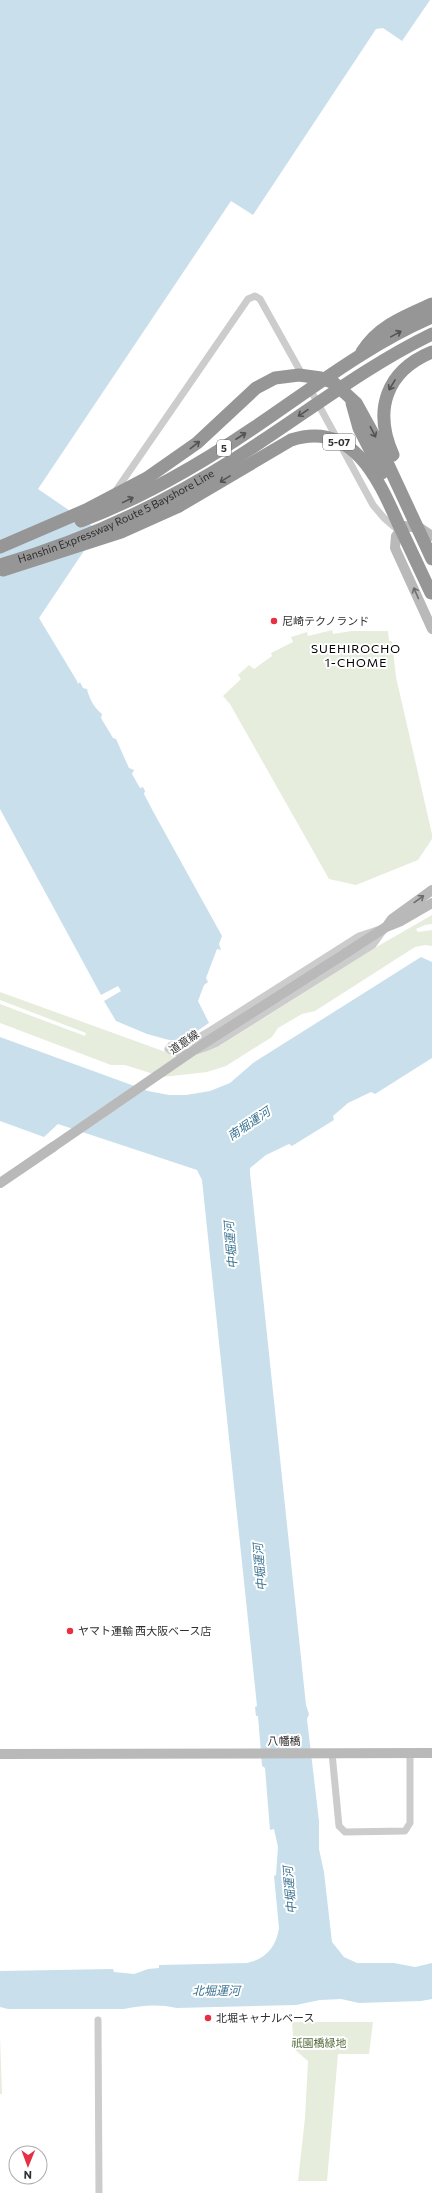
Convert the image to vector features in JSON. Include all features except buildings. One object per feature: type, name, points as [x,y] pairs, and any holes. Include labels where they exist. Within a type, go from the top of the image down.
[{"type":"highway","name":"5-07","points":[[432,304],[385,327],[368,342],[356,362],[351,393],[359,428],[387,482],[432,578]]},
{"type":"highway","name":"Hanshin Expressway Route 5 Bayshore Line","points":[[0,548],[55,532],[88,519],[179,474],[250,430],[360,356],[399,333],[432,317]]},
{"type":"highway","name":"Hanshin Expressway Route 5 Bayshore Line","points":[[0,565],[90,534],[185,488],[236,458],[380,362],[432,334]]},
{"type":"highway","points":[[432,352],[410,364],[396,379],[386,395],[383,420],[387,442],[414,500],[432,551]]},
{"type":"highway","points":[[0,548],[79,513],[147,478],[197,444],[256,388],[275,378],[299,375],[321,378],[334,384],[349,395],[356,403],[378,443],[432,559]]},
{"type":"highway","name":"5-07","points":[[0,571],[121,532],[179,506],[284,443],[304,437],[318,436],[334,440],[347,446],[369,467],[394,513],[432,596]]},
{"type":"street","points":[[97,518],[248,299],[255,296],[260,299],[373,505],[398,531]]},
{"type":"street","points":[[432,536],[414,526],[404,526],[398,531],[395,541],[395,548],[432,629]]},
{"type":"street","name":"道意線","points":[[386,927],[392,919],[432,890]]},
{"type":"street","name":"道意線","points":[[0,1183],[200,1046],[386,927],[401,921],[432,903]]},
{"type":"street","points":[[386,927],[373,945],[217,1043],[200,1050],[173,1052],[168,1049],[171,1045],[187,1044],[211,1030],[359,936],[386,927]]},
{"type":"street","points":[[332,1753],[339,1826],[345,1832],[405,1831],[410,1823],[410,1753]]},
{"type":"street","name":"八幡橋","points":[[0,1754],[432,1753]]},
{"type":"street","points":[[98,2020],[99,2193]]},
{"type":"green space","points":[[332,630],[333,634],[351,631],[388,631],[389,641],[392,641],[396,677],[432,834],[432,839],[418,860],[356,885],[329,879],[230,704],[223,696],[241,679],[238,675],[249,665],[254,669],[272,656],[271,653],[293,642],[291,637],[307,632],[308,636]]},
{"type":"green space","points":[[432,915],[432,924],[416,929],[418,932],[432,930],[432,946],[425,945],[415,947],[315,1011],[302,1014],[278,1028],[272,1037],[226,1066],[207,1072],[163,1077],[125,1065],[111,1065],[0,1023],[0,1004],[85,1036],[86,1033],[0,1000],[0,992],[174,1055],[206,1051],[221,1045],[373,949]]},
{"type":"green space","name":"祇園橋緑地","points":[[292,2022],[373,2022],[369,2054],[338,2054],[327,2181],[298,2181],[305,2118],[308,2061],[294,2049]]},
{"type":"green space","points":[[0,2036],[2,2094],[0,2094]]},
{"type":"water","points":[[0,0],[430,0],[402,41],[383,28],[376,29],[253,215],[231,201],[38,489],[98,530],[39,618],[78,684],[80,682],[83,688],[87,689],[92,703],[102,714],[101,718],[113,738],[116,739],[129,768],[134,770],[132,774],[140,788],[143,787],[145,791],[144,794],[154,813],[222,936],[219,944],[221,950],[217,949],[206,978],[208,982],[204,985],[198,1001],[209,1023],[184,1040],[169,1040],[147,1034],[116,1021],[104,1001],[121,991],[118,986],[101,995],[0,809]]},
{"type":"water","points":[[421,957],[432,962],[432,1058],[375,1094],[371,1092],[348,1103],[333,1116],[334,1120],[292,1146],[289,1144],[266,1155],[250,1168],[250,1173],[306,1705],[309,1714],[307,1719],[319,1821],[319,1849],[324,1872],[332,1942],[344,1957],[357,1963],[394,1963],[415,1967],[432,1963],[432,1999],[421,2001],[359,2003],[341,1999],[320,2000],[296,2005],[177,2008],[151,2006],[124,2009],[8,2009],[0,2007],[0,1971],[113,1969],[114,1972],[134,1974],[148,1969],[159,1968],[159,1965],[247,1963],[260,1959],[269,1951],[278,1935],[279,1928],[274,1876],[276,1875],[278,1847],[274,1829],[270,1830],[265,1768],[262,1766],[258,1716],[256,1716],[255,1707],[257,1706],[202,1180],[197,1170],[58,1124],[44,1137],[0,1121],[0,1037],[148,1091],[169,1095],[186,1095],[210,1091],[230,1083],[253,1063]]},
{"type":"place","name":"尼崎テクノランド","points":[[274,621]]},
{"type":"place","name":"ヤマト運輸 西大阪ベース店","points":[[70,1631]]},
{"type":"place","name":"北堀キャナルベース","points":[[208,2018]]},
{"type":"district","name":"SUEHIROCHO 1-CHOME","points":[[356,656]]},
{"type":"water label","name":"南堀運河","points":[[249,1124]]},
{"type":"water label","name":"中堀運河","points":[[231,1245]]},
{"type":"water label","name":"中堀運河","points":[[260,1567]]},
{"type":"water label","name":"中堀運河","points":[[290,1890]]},
{"type":"water label","name":"北堀運河","points":[[216,1991]]}]
